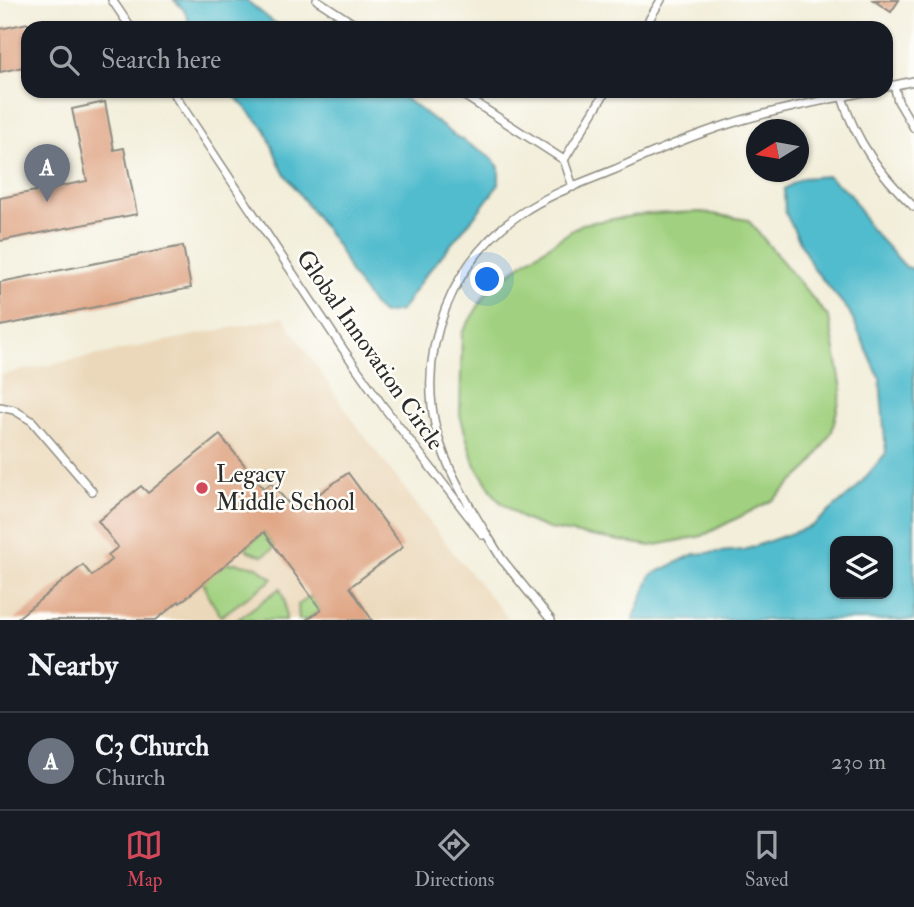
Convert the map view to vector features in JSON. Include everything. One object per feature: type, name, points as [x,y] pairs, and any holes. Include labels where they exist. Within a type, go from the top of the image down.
[{"type":"lane","points":[[111,0],[126,21]]},
{"type":"lane","points":[[317,0],[349,21]]},
{"type":"lane","points":[[648,21],[661,0]]},
{"type":"lane","points":[[893,85],[914,81]]},
{"type":"lane","points":[[893,92],[914,128]]},
{"type":"lane","name":"Global Innovation Circle","points":[[177,98],[359,372],[429,467],[551,620]]},
{"type":"lane","points":[[468,98],[564,160],[573,187]]},
{"type":"lane","points":[[564,160],[602,98]]},
{"type":"lane","points":[[503,561],[456,482],[444,455],[432,406],[433,351],[440,323],[463,272],[499,231],[542,201],[652,153],[731,123],[837,98]]},
{"type":"lane","points":[[842,98],[853,126],[871,158],[885,178],[914,207]]},
{"type":"lane","points":[[0,407],[14,410],[32,421],[92,491]]},
{"type":"shaded area","name":"Legacy Middle School","points":[[283,317],[357,426],[452,551],[510,620],[0,620],[0,375]]},
{"type":"green space","points":[[701,212],[748,220],[829,318],[842,389],[832,431],[810,466],[773,500],[702,536],[651,546],[549,529],[523,519],[497,499],[474,463],[460,415],[462,333],[487,292],[520,265],[582,224],[645,214]]},
{"type":"green space","points":[[264,532],[275,547],[263,556],[248,551],[246,547]]},
{"type":"green space","points":[[225,564],[257,567],[273,579],[221,616],[203,582]]},
{"type":"green space","points":[[280,588],[285,602],[286,620],[237,620]]},
{"type":"green space","points":[[311,596],[321,610],[306,620],[299,620],[298,605]]},
{"type":"water","points":[[174,0],[246,0],[272,21],[189,21],[184,10]]},
{"type":"water","points":[[236,98],[404,98],[454,135],[490,157],[499,167],[499,184],[423,278],[401,311],[383,314],[351,274],[338,247],[282,170],[265,129]]},
{"type":"water","points":[[828,176],[850,194],[870,228],[906,267],[914,269],[914,620],[633,620],[651,575],[694,554],[744,550],[812,526],[856,489],[886,453],[880,379],[849,311],[813,268],[785,212],[784,189],[795,182],[809,182],[809,177]]},
{"type":"building","points":[[873,0],[899,0],[891,12]]},
{"type":"building","points":[[21,24],[21,68],[0,72],[0,29]]},
{"type":"building","points":[[105,102],[114,150],[124,148],[137,214],[0,241],[0,198],[87,181],[72,109]]},
{"type":"building","points":[[183,246],[191,288],[0,326],[0,282]]},
{"type":"building","points":[[220,435],[264,489],[271,483],[295,511],[348,473],[403,547],[350,587],[372,620],[306,620],[321,610],[264,532],[156,620],[15,620],[83,565],[92,576],[112,559],[108,555],[118,547],[98,521],[141,486],[148,493]]},
{"type":"place","name":"C3 Church","points":[[47,202]]},
{"type":"place","name":"Legacy Middle School","points":[[202,488]]}]
